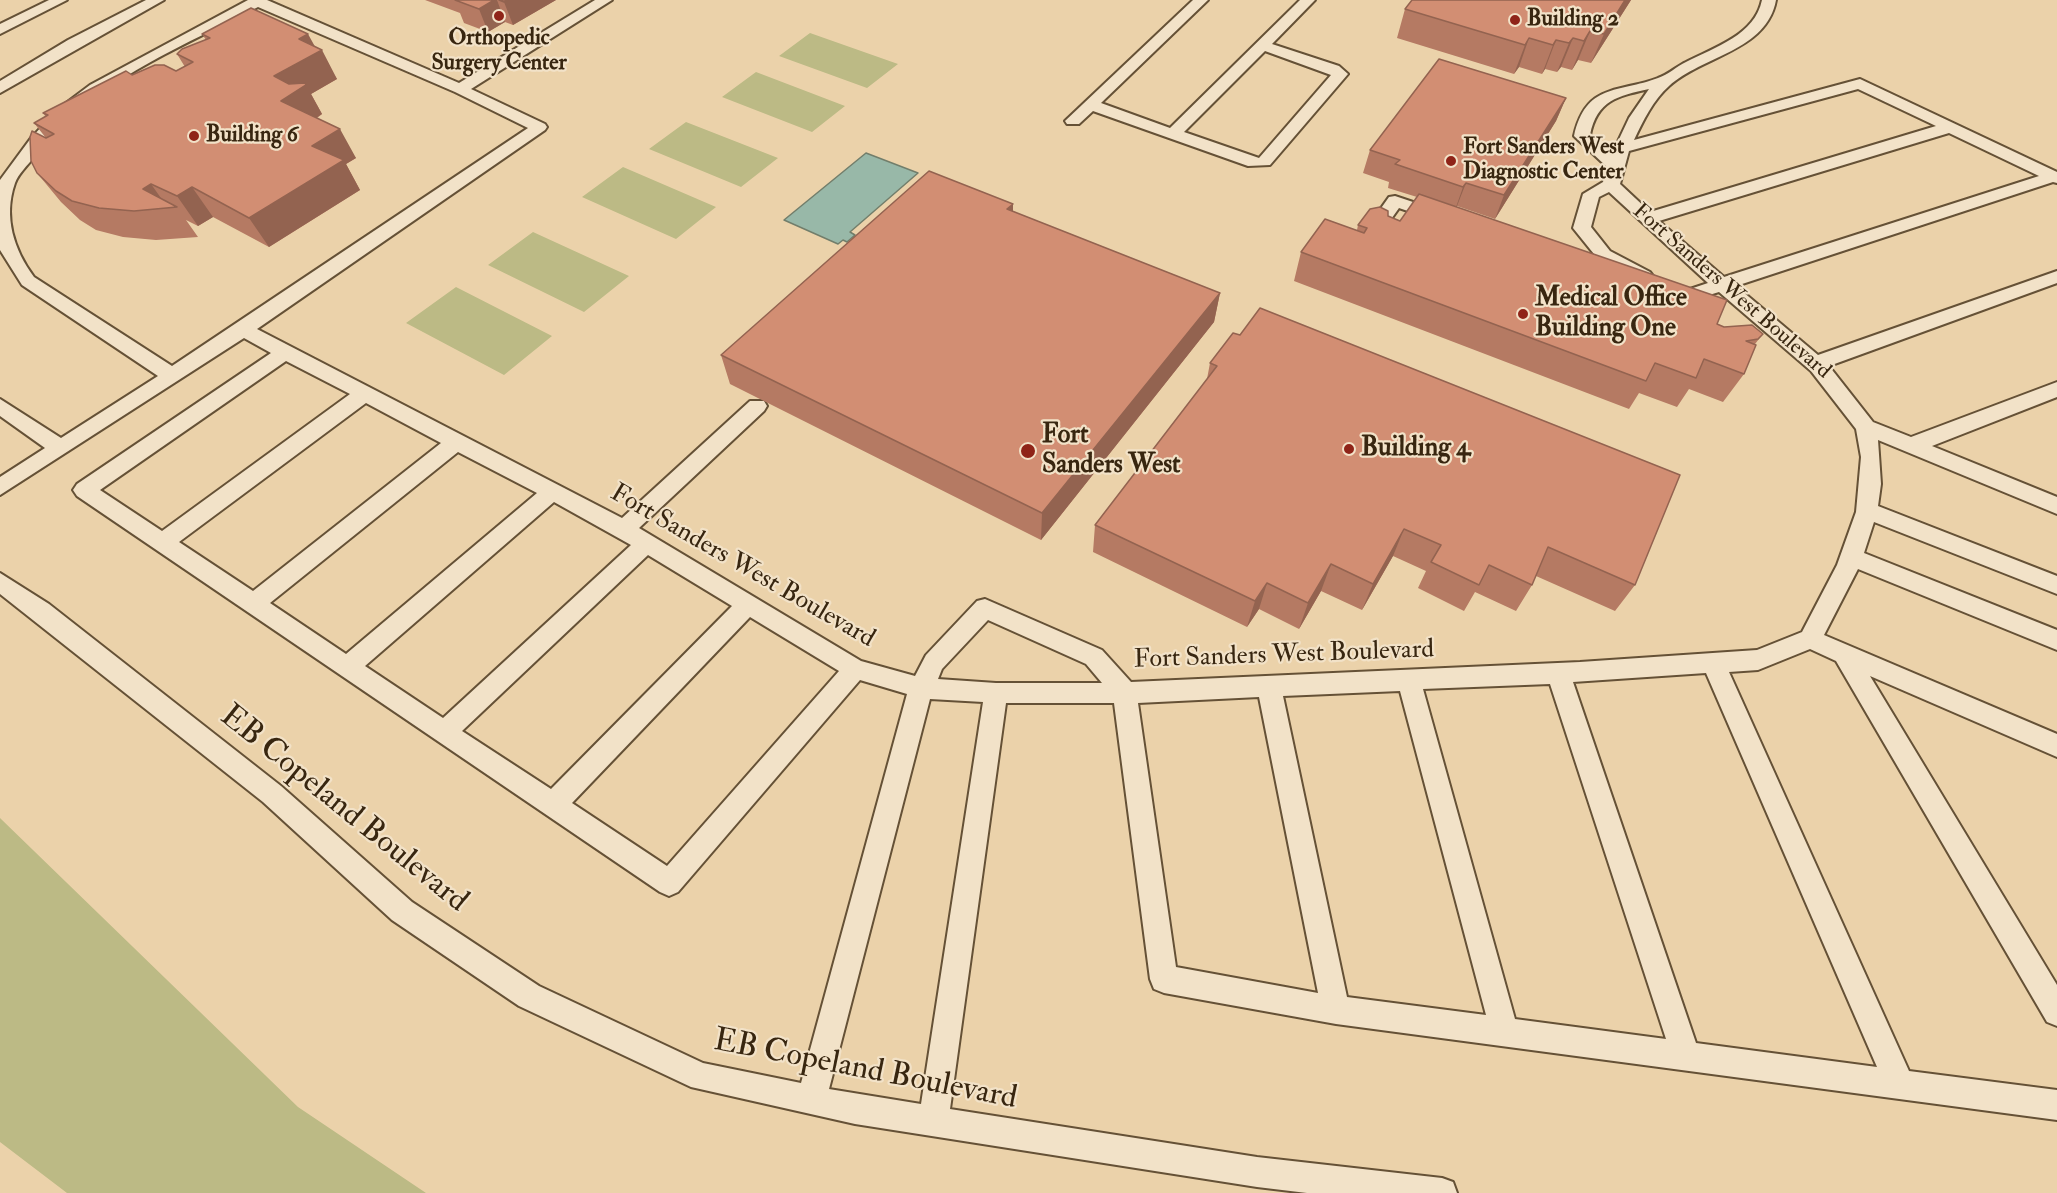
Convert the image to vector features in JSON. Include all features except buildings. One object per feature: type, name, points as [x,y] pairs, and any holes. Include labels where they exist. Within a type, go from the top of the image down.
[{"type":"lane","points":[[4,24],[60,0]]},
{"type":"lane","points":[[0,88],[73,43],[157,0]]},
{"type":"lane","points":[[460,89],[605,0]]},
{"type":"lane","points":[[1073,121],[1201,0]]},
{"type":"lane","points":[[1174,133],[1308,0]]},
{"type":"lane","points":[[1659,281],[1638,274],[1604,255],[1591,241],[1582,228],[1591,194],[1616,166],[1643,107],[1663,82],[1758,27],[1770,8],[1769,0]]},
{"type":"lane","points":[[0,487],[173,376],[243,330],[539,127],[460,89],[256,1],[124,70],[95,88],[63,112],[37,141],[8,182],[2,218],[4,239],[14,262],[28,281],[55,301],[173,376]]},
{"type":"lane","points":[[1092,105],[1254,163],[1267,160],[1340,74],[1334,69],[1262,45]]},
{"type":"lane","name":"Fort Sanders West Boulevard","points":[[243,330],[623,530],[855,669],[921,688],[934,662],[985,608],[1094,657],[1125,693],[1558,673],[1758,660],[1810,639],[1852,557],[1863,532],[1871,468],[1866,427],[1836,384],[1647,219],[1616,166],[1582,136],[1582,129],[1597,101],[1608,94],[1663,82]]},
{"type":"lane","points":[[1616,166],[1860,84],[2056,177]]},
{"type":"lane","points":[[1647,219],[1951,127]]},
{"type":"lane","points":[[1757,314],[1688,291],[1722,285],[2056,177]]},
{"type":"lane","points":[[1373,232],[1395,201],[1462,225]]},
{"type":"lane","points":[[1571,248],[1591,241]]},
{"type":"lane","points":[[1814,364],[2057,278]]},
{"type":"lane","points":[[284,353],[84,490],[669,883],[855,669]]},
{"type":"lane","points":[[1910,446],[2057,389]]},
{"type":"lane","points":[[162,543],[364,394]]},
{"type":"lane","points":[[0,406],[61,448]]},
{"type":"lane","points":[[623,530],[757,406]]},
{"type":"lane","points":[[1866,427],[2057,506]]},
{"type":"lane","points":[[253,604],[456,442]]},
{"type":"lane","points":[[347,667],[552,492]]},
{"type":"lane","points":[[1866,510],[2057,585]]},
{"type":"lane","points":[[444,732],[646,544]]},
{"type":"lane","points":[[1852,557],[2057,640]]},
{"type":"lane","name":"EB Copeland Boulevard","points":[[0,582],[41,611],[272,794],[402,911],[529,996],[701,1077],[811,1100],[933,1121],[1257,1172],[1442,1193]]},
{"type":"lane","points":[[552,805],[748,604]]},
{"type":"lane","points":[[1810,639],[2049,742],[2057,762]]},
{"type":"lane","points":[[1844,653],[2057,1012]]},
{"type":"lane","points":[[1713,662],[1900,1085]]},
{"type":"lane","points":[[1558,673],[1686,1056]]},
{"type":"lane","points":[[1409,680],[1505,1032]]},
{"type":"lane","points":[[1269,687],[1336,1010]]},
{"type":"lane","points":[[811,1100],[921,688],[996,693],[1125,693],[1164,979],[1336,1010],[2057,1105]]},
{"type":"lane","points":[[933,1121],[996,693]]},
{"type":"shaded area","points":[[810,33],[898,64],[867,88],[779,56]]},
{"type":"shaded area","points":[[756,72],[845,106],[812,132],[722,97]]},
{"type":"shaded area","points":[[686,122],[778,158],[741,187],[649,149]]},
{"type":"shaded area","points":[[866,153],[918,173],[850,232],[855,235],[847,242],[843,240],[838,244],[784,220]]},
{"type":"shaded area","points":[[623,167],[716,207],[676,239],[582,197]]},
{"type":"shaded area","points":[[533,232],[629,276],[584,312],[488,265]]},
{"type":"shaded area","points":[[456,287],[552,336],[504,375],[406,323]]},
{"type":"shaded area","points":[[0,818],[298,1107],[426,1193],[67,1193],[0,1142]]},
{"type":"place","name":"Orthopedic Surgery Center","points":[[499,16]]},
{"type":"place","name":"Building 2","points":[[1515,20]]},
{"type":"place","name":"Building 6","points":[[194,136]]},
{"type":"place","name":"Fort Sanders West Diagnostic Center","points":[[1451,161]]},
{"type":"place","name":"Medical Office Building One","points":[[1523,314]]},
{"type":"place","name":"Building 4","points":[[1349,449]]},
{"type":"place","name":"Fort Sanders West","points":[[1028,451]]}]
